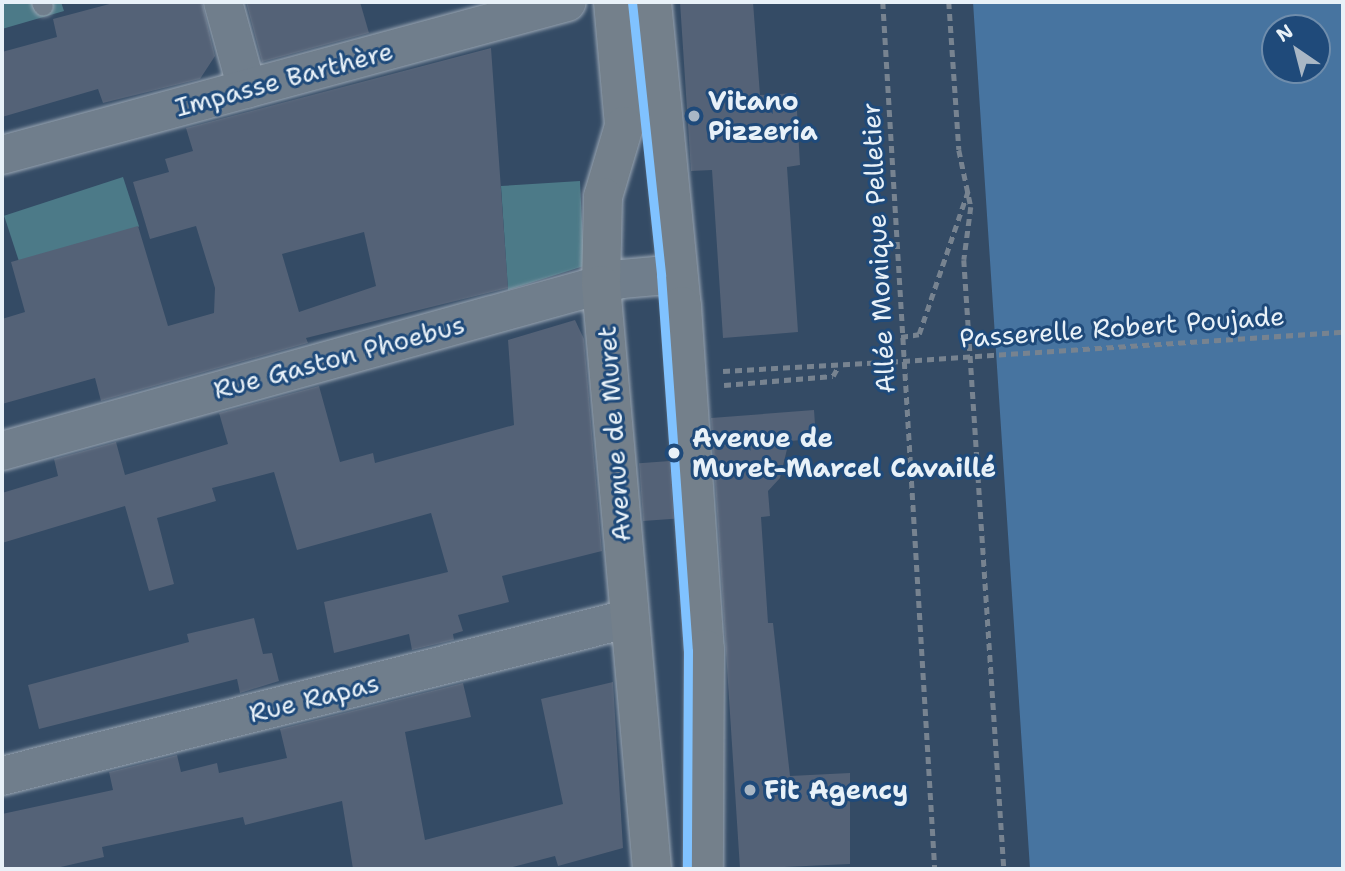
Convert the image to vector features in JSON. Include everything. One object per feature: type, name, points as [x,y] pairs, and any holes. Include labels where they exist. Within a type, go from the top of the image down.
[{"type":"main road","name":"Avenue de Muret","points":[[614,2],[624,126],[603,197],[601,285],[627,620],[652,869]]},
{"type":"main road","points":[[652,2],[678,274],[699,379],[705,649],[704,869]]},
{"type":"street","points":[[223,2],[247,89]]},
{"type":"street","name":"Impasse Barthère","points":[[2,155],[567,2]]},
{"type":"street","name":"Rue Gaston Phoebus","points":[[2,451],[601,285],[678,274]]},
{"type":"street","name":"Rue Rapas","points":[[2,776],[627,620]]},
{"type":"path","name":"Allée Monique Pelletier","points":[[884,2],[901,337],[935,869]]},
{"type":"path","points":[[949,2],[959,150],[968,190],[964,260],[1004,869]]},
{"type":"path","points":[[901,337],[919,334],[968,190]]},
{"type":"path","name":"Passerelle Robert Poujade","points":[[838,367],[1343,332]]},
{"type":"path","points":[[699,379],[838,367]]},
{"type":"path","points":[[699,379],[833,376],[838,367]]},
{"type":"shaded area","points":[[2,2],[61,2],[64,11],[2,29]]},
{"type":"shaded area","points":[[973,2],[1343,2],[1343,869],[1030,869]]},
{"type":"shaded area","points":[[123,177],[139,226],[20,265],[4,216]]},
{"type":"shaded area","points":[[580,181],[584,266],[508,290],[501,186]]},
{"type":"building","points":[[117,2],[202,2],[215,56],[200,79],[103,103],[98,89],[2,117],[2,52],[57,37],[53,19]]},
{"type":"building","points":[[246,2],[360,2],[369,33],[262,62]]},
{"type":"building","points":[[680,2],[753,2],[760,95],[796,93],[800,165],[787,167],[798,332],[723,338],[712,170],[691,171]]},
{"type":"building","points":[[491,48],[508,288],[306,338],[308,343],[101,401],[95,378],[2,404],[2,319],[25,312],[11,262],[138,226],[168,326],[214,313],[215,288],[196,226],[150,239],[133,182],[169,172],[165,159],[193,151],[186,128]],"holes":[[[364,232],[376,286],[299,312],[282,254]]]},
{"type":"building","points":[[575,320],[584,339],[602,551],[502,576],[509,602],[458,615],[463,631],[453,634],[454,640],[412,650],[409,634],[334,653],[324,602],[448,572],[431,513],[297,550],[274,472],[212,488],[216,501],[157,518],[174,584],[149,591],[125,506],[2,543],[2,493],[58,476],[54,459],[116,442],[125,475],[228,444],[219,413],[319,386],[340,462],[373,453],[375,463],[514,425],[508,340]]},
{"type":"building","points":[[814,410],[816,439],[789,441],[780,478],[768,491],[770,516],[761,517],[768,623],[773,623],[790,776],[850,773],[850,864],[740,869],[711,418]]},
{"type":"building","points":[[670,461],[674,519],[643,521],[639,463]]},
{"type":"building","points":[[254,618],[263,654],[272,653],[279,681],[240,693],[237,679],[39,729],[28,685],[189,642],[187,634]]},
{"type":"building","points":[[613,682],[623,848],[558,866],[555,856],[505,869],[353,869],[342,801],[245,825],[243,817],[102,847],[104,857],[52,869],[2,869],[2,814],[113,790],[109,772],[177,755],[181,772],[217,763],[219,773],[287,758],[280,729],[463,683],[471,717],[405,732],[425,840],[563,804],[541,699]]},
{"type":"transit line","points":[[632,2],[661,275],[688,651],[687,869]]},
{"type":"place","name":"Vitano Pizzeria","points":[[694,116]]},
{"type":"place","name":"Avenue de Muret-Marcel Cavaillé","points":[[674,453]]},
{"type":"place","name":"Fit Agency","points":[[750,790]]}]
